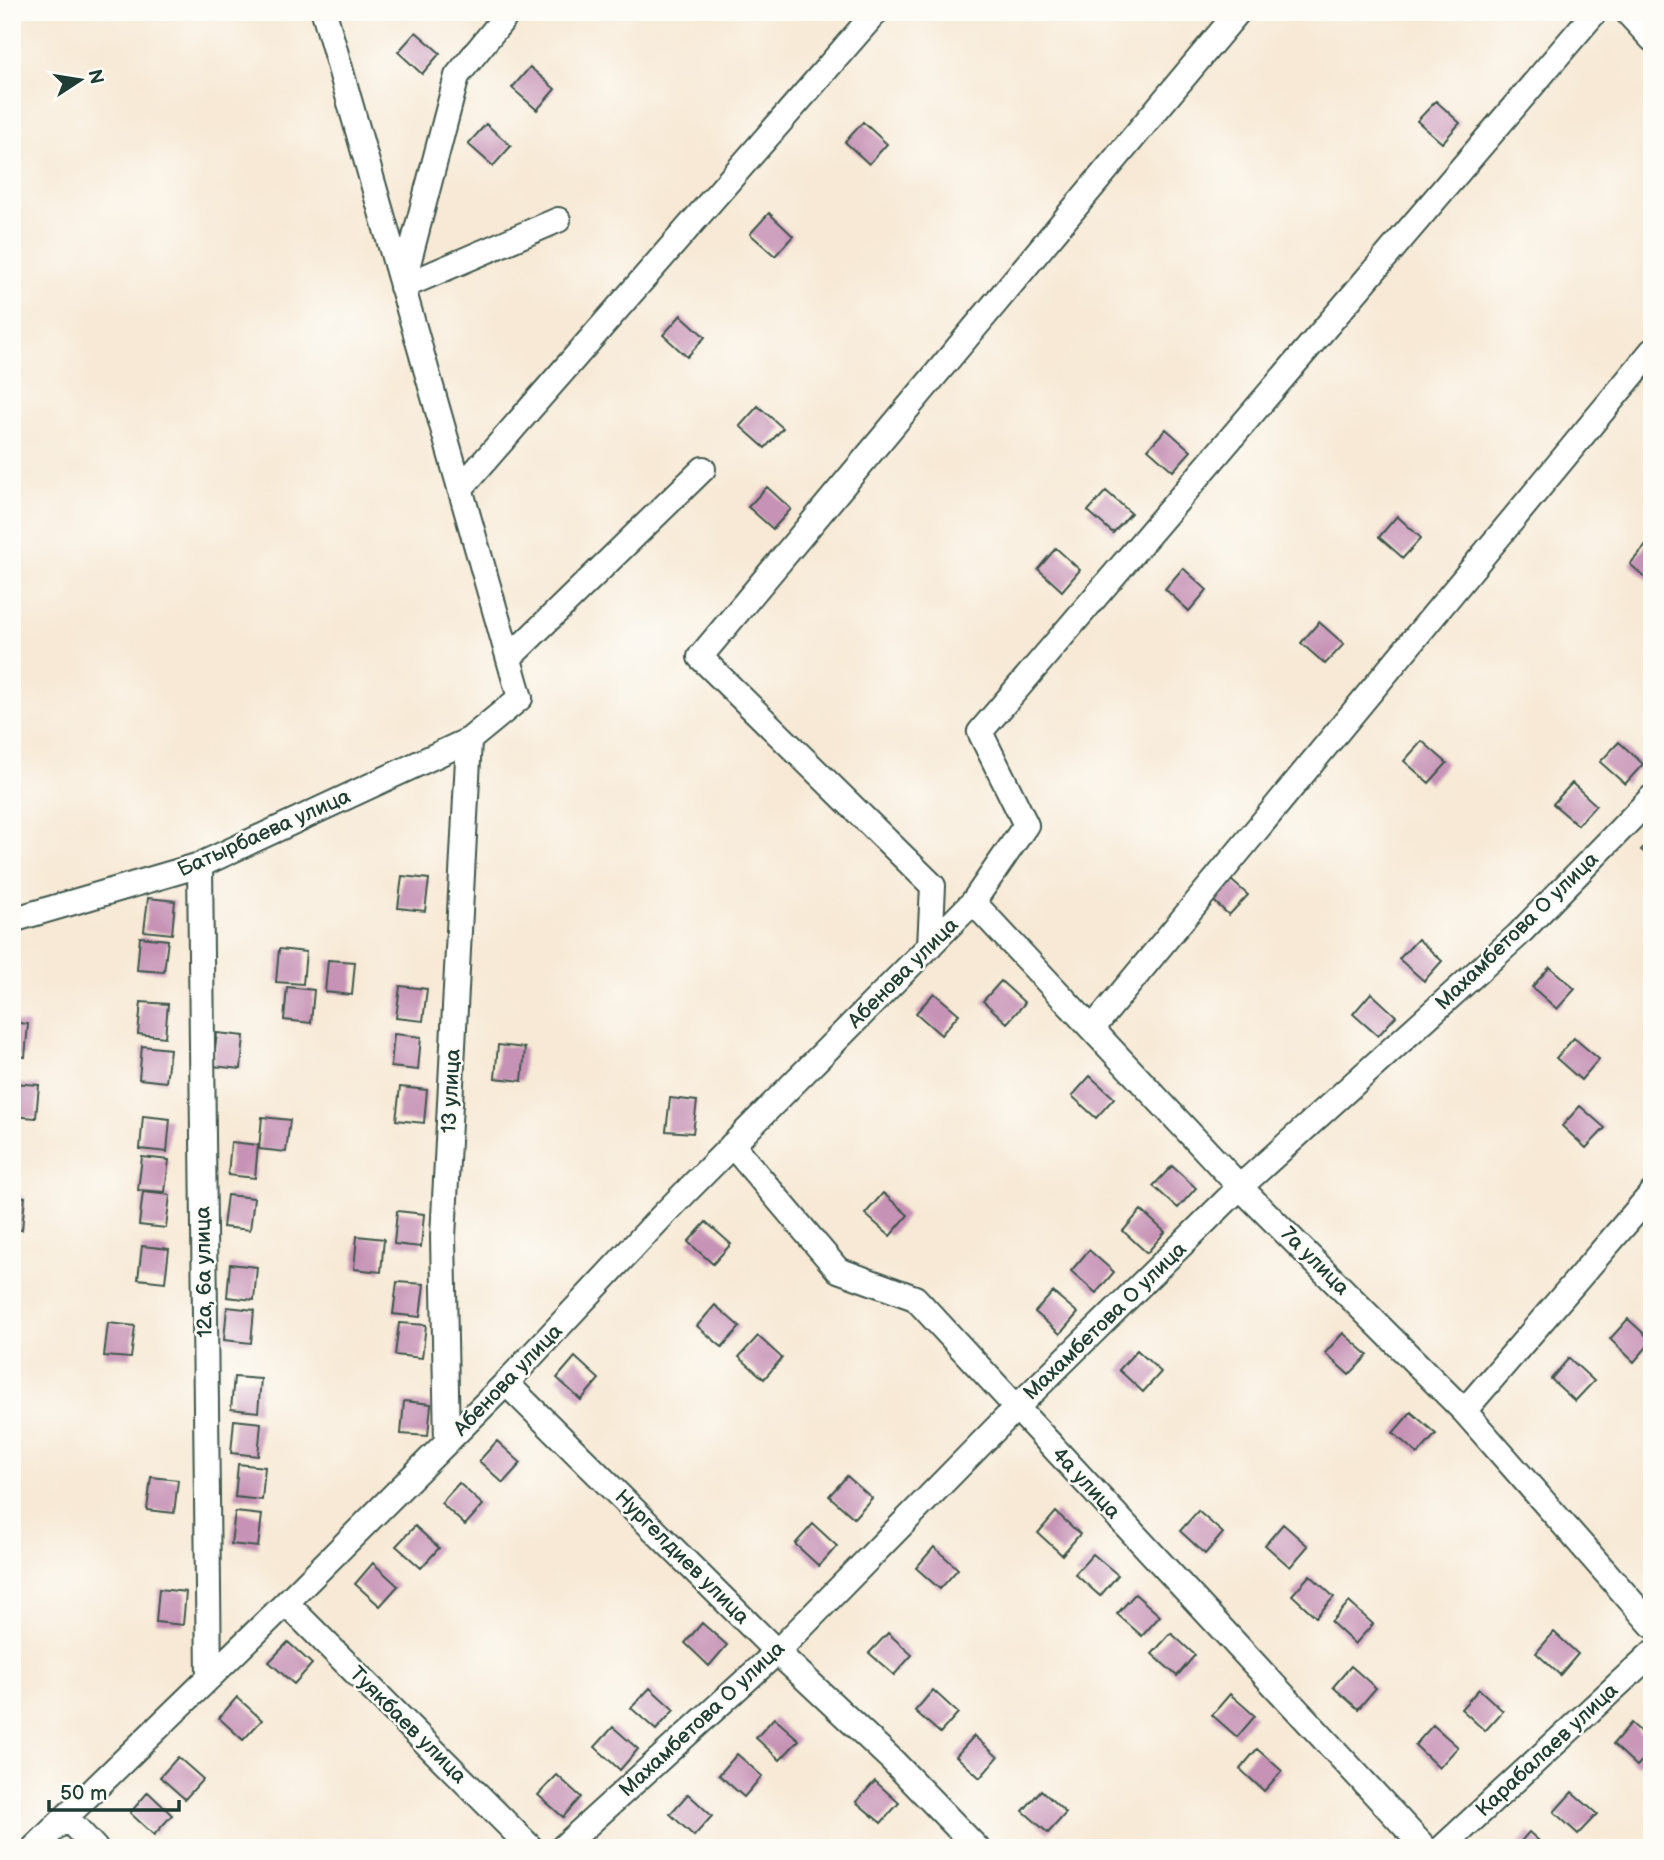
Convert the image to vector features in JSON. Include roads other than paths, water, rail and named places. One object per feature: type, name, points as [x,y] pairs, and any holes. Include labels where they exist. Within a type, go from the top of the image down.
[{"type":"street","points":[[324,12],[509,658],[703,469]]},
{"type":"street","points":[[402,286],[457,76],[509,12]]},
{"type":"street","points":[[460,489],[876,12]]},
{"type":"street","points":[[930,946],[933,886],[700,657],[1238,12]]},
{"type":"street","name":"Абенова улица","points":[[34,1848],[286,1603],[506,1383],[664,1214],[973,902],[1026,825],[980,732],[1595,12]]},
{"type":"street","points":[[1627,12],[1652,39]]},
{"type":"street","points":[[402,286],[558,220]]},
{"type":"street","points":[[1092,1029],[1652,351]]},
{"type":"street","name":"Батырбаева улица","points":[[12,920],[200,865],[469,740],[520,698],[509,658]]},
{"type":"street","name":"13 улица","points":[[447,1442],[443,1237],[469,740]]},
{"type":"street","name":"Махамбетова О улица","points":[[562,1848],[777,1651],[1016,1408],[1240,1187],[1518,935],[1652,797]]},
{"type":"street","name":"12а, 6а улица","points":[[200,865],[209,1678]]},
{"type":"street","name":"7а улица","points":[[973,902],[1240,1187],[1464,1411],[1650,1618]]},
{"type":"street","name":"4а улица","points":[[732,1145],[838,1270],[915,1298],[1425,1848]]},
{"type":"street","points":[[1464,1411],[1652,1194]]},
{"type":"street","name":"Нургелдиев улица","points":[[506,1383],[777,1651],[891,1759],[977,1848]]},
{"type":"street","name":"Туякбаев улица","points":[[286,1603],[531,1848]]},
{"type":"street","name":"Карабалаев улица","points":[[1443,1848],[1652,1653]]},
{"type":"street","points":[[66,1817],[95,1848]]}]
